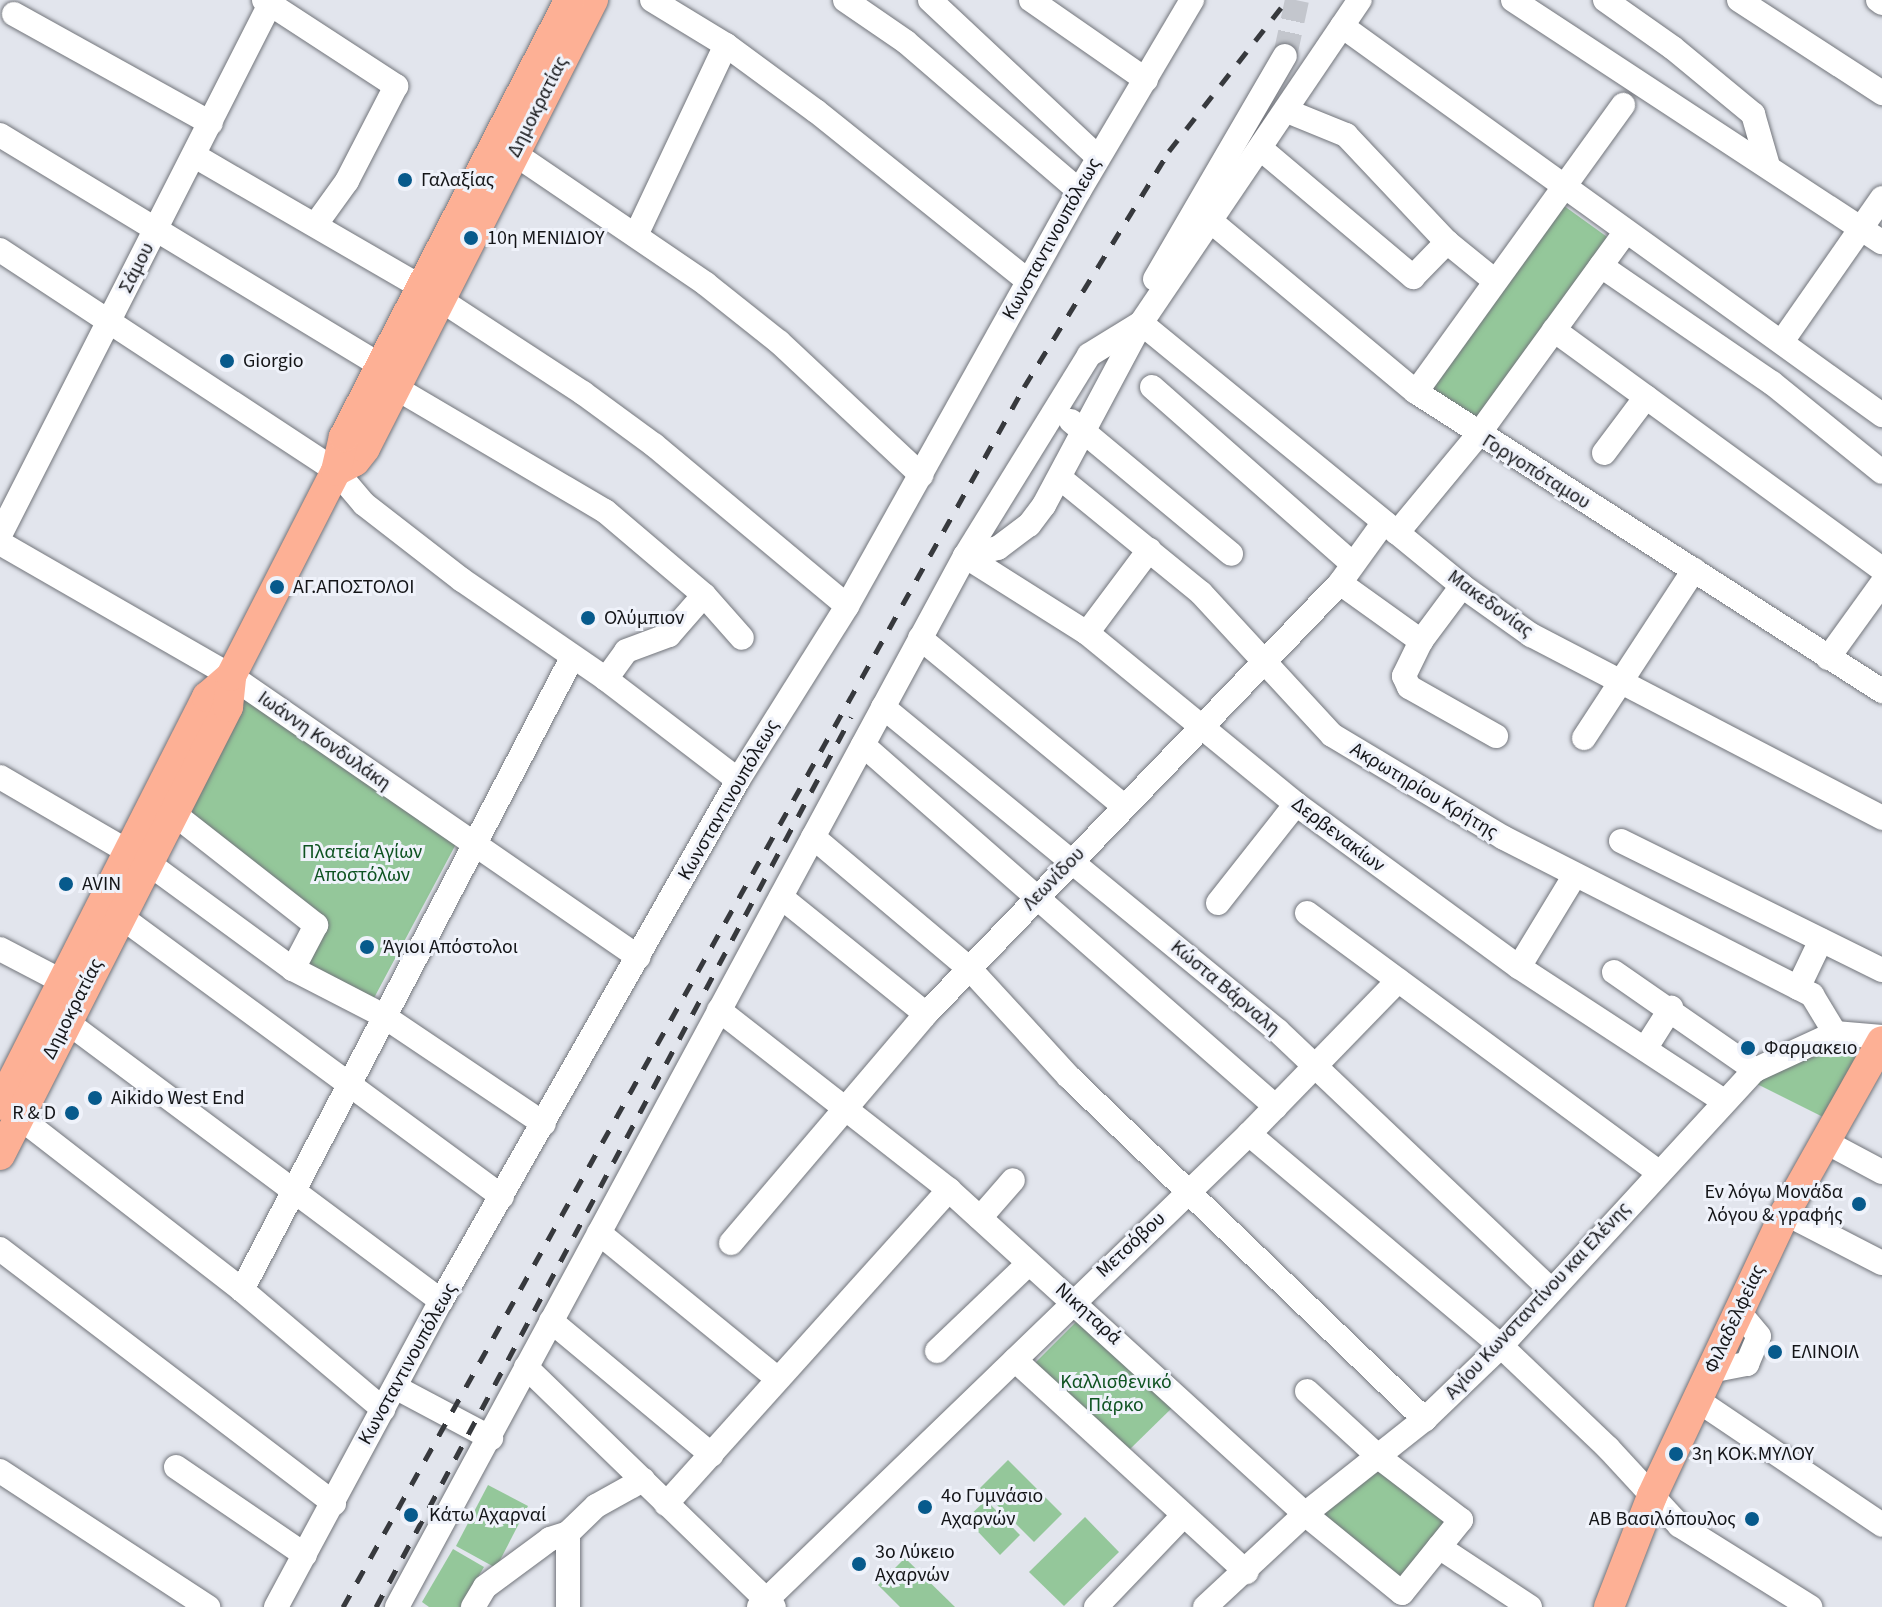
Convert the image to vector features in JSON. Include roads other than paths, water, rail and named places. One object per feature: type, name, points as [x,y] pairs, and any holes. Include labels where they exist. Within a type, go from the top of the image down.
[{"type":"main road","name":"Δημοκρατίας","points":[[0,1155],[9,1111],[63,982],[138,858],[173,813],[228,707],[231,676],[336,471],[365,448],[389,377],[570,0]]},
{"type":"main road","name":"Δημοκρατίας","points":[[431,293],[515,154],[593,0]]},
{"type":"main road","name":"Δημοκρατίας","points":[[9,1111],[67,1022],[120,916],[138,858],[207,697],[231,676]]},
{"type":"main road","name":"Φιλαδελφείας","points":[[1609,1607],[1652,1496],[1785,1213],[1882,1039]]},
{"type":"street","points":[[652,0],[726,45],[1028,281]]},
{"type":"street","points":[[845,0],[906,42],[1079,191]]},
{"type":"street","points":[[930,0],[958,10],[1098,157]]},
{"type":"street","points":[[1031,0],[1146,80]]},
{"type":"street","points":[[965,556],[998,548],[1014,538],[1044,505],[1141,323],[1213,223],[1360,0]]},
{"type":"street","points":[[1513,0],[1882,242]]},
{"type":"street","points":[[1605,0],[1673,48],[1753,114],[1768,166]]},
{"type":"street","points":[[1739,0],[1882,93]]},
{"type":"street","points":[[269,1],[396,86],[347,181],[316,224]]},
{"type":"street","name":"Σάμου","points":[[0,535],[195,156],[269,1]]},
{"type":"street","name":"Κωνσταντινουπόλεως","points":[[276,1607],[441,1301],[738,780],[847,606],[1098,157],[1146,80],[1186,2]]},
{"type":"street","points":[[14,14],[211,123]]},
{"type":"street","points":[[1342,26],[1625,233],[1783,340],[1882,415]]},
{"type":"street","points":[[637,233],[726,45]]},
{"type":"street","points":[[408,1602],[526,1367],[965,556],[1089,355],[1141,323],[1152,285],[1285,56]]},
{"type":"street","points":[[1416,392],[1623,105]]},
{"type":"street","points":[[1287,111],[1346,135],[1447,242],[1495,281]]},
{"type":"street","points":[[0,135],[582,495],[704,595],[742,638]]},
{"type":"street","points":[[1261,149],[1413,277],[1447,242]]},
{"type":"street","points":[[515,154],[637,233],[779,342],[921,475]]},
{"type":"street","points":[[195,156],[431,293],[654,445],[847,606]]},
{"type":"street","points":[[1783,340],[1882,198]]},
{"type":"street","name":"Γοργοπόταμου","points":[[1213,223],[1416,392],[1478,435],[1882,691]]},
{"type":"street","name":"Λεωνίδου","points":[[731,1243],[926,1014],[1478,435],[1625,233]]},
{"type":"street","points":[[0,250],[336,471],[364,504],[572,658],[606,679],[738,780]]},
{"type":"street","points":[[1601,266],[1772,383],[1882,472]]},
{"type":"street","name":"Μακεδονίας","points":[[1141,323],[1462,586],[1531,635],[1882,818]]},
{"type":"street","points":[[1554,330],[1882,569]]},
{"type":"street","points":[[1152,387],[1421,641]]},
{"type":"street","points":[[1604,453],[1646,397]]},
{"type":"street","points":[[1056,411],[1085,430],[1231,554]]},
{"type":"street","name":"Ακρωτηρίου Κρήτης","points":[[1060,478],[1201,593],[1266,659],[1305,711],[1344,744],[1575,875],[1812,995],[1835,1033]]},
{"type":"street","name":"Ιωάννη Κονδυλάκη","points":[[0,543],[231,676],[472,846],[638,957]]},
{"type":"street","points":[[1087,633],[1149,550]]},
{"type":"street","name":"Δερβενακίων","points":[[965,556],[1087,633],[1296,804],[1519,967],[1722,1100]]},
{"type":"street","points":[[1584,738],[1694,570]]},
{"type":"street","points":[[1828,658],[1882,583]]},
{"type":"street","points":[[1462,586],[1421,641],[1404,676],[1409,687],[1496,736]]},
{"type":"street","points":[[606,679],[626,651],[669,635],[704,595]]},
{"type":"street","points":[[920,638],[1124,806]]},
{"type":"street","points":[[242,1290],[382,1015],[572,658]]},
{"type":"street","name":"Κώστα Βάρναλη","points":[[883,707],[1278,1031],[1314,1069],[1549,1288]]},
{"type":"street","points":[[863,745],[1276,1107]]},
{"type":"street","points":[[0,777],[138,858],[293,969],[382,1015],[544,1124]]},
{"type":"street","points":[[1218,903],[1296,804]]},
{"type":"street","points":[[173,813],[316,925],[293,969]]},
{"type":"street","points":[[813,837],[970,969],[1069,1077],[1425,1419]]},
{"type":"street","points":[[1621,841],[1882,970]]},
{"type":"street","points":[[1519,967],[1575,875]]},
{"type":"street","points":[[781,897],[926,1014]]},
{"type":"street","points":[[1307,913],[1658,1172]]},
{"type":"street","points":[[120,916],[502,1197]]},
{"type":"street","points":[[1798,988],[1821,940]]},
{"type":"street","points":[[0,949],[63,982]]},
{"type":"street","points":[[1614,972],[1671,1008],[1755,1070]]},
{"type":"street","name":"Μετσόβου","points":[[766,1604],[1073,1299],[1249,1134],[1398,981]]},
{"type":"street","points":[[1645,1049],[1671,1008]]},
{"type":"street","name":"Νικηταρά","points":[[719,1010],[949,1190],[1073,1299],[1305,1514],[1402,1593],[1461,1520],[1380,1458]]},
{"type":"street","points":[[67,1022],[441,1301]]},
{"type":"street","name":"Αγίου Κωνσταντίνου και Ελένης","points":[[1221,1603],[1246,1572],[1305,1514],[1380,1458],[1501,1346],[1549,1288],[1722,1100],[1755,1070],[1835,1033],[1882,1039]]},
{"type":"street","points":[[9,1111],[242,1290],[383,1409]]},
{"type":"street","points":[[1249,1134],[1501,1346],[1679,1525],[1810,1607]]},
{"type":"street","points":[[1824,1141],[1882,1172]]},
{"type":"street","points":[[980,1218],[1013,1180]]},
{"type":"street","points":[[666,1504],[949,1190]]},
{"type":"street","points":[[1785,1213],[1882,1263]]},
{"type":"street","points":[[599,1233],[777,1378]]},
{"type":"street","points":[[0,1249],[334,1503]]},
{"type":"street","points":[[937,1351],[1029,1263]]},
{"type":"street","points":[[551,1321],[712,1455]]},
{"type":"street","points":[[1015,1360],[1246,1572]]},
{"type":"street","points":[[526,1367],[766,1604]]},
{"type":"street","points":[[395,1387],[491,1438]]},
{"type":"street","points":[[1307,1391],[1380,1458]]},
{"type":"street","points":[[1697,1400],[1882,1525]]},
{"type":"street","points":[[176,1467],[305,1555]]},
{"type":"street","points":[[0,1471],[208,1607]]},
{"type":"street","points":[[473,1607],[485,1587],[550,1539],[568,1533],[596,1506],[643,1480]]},
{"type":"street","points":[[1096,1607],[1183,1516]]},
{"type":"street","points":[[568,1533],[568,1607]]},
{"type":"street","points":[[1439,1547],[1530,1607]]},
{"type":"tunnel","points":[[1285,56],[1297,0]]},
{"type":"railway","points":[[343,1607],[1024,387],[1169,151],[1287,0]]},
{"type":"railway","points":[[376,1607],[851,717]]},
{"type":"place","name":"Γαλαξίας","points":[[405,180]]},
{"type":"place","name":"10η ΜΕΝΙΔΙΟΥ","points":[[471,238]]},
{"type":"place","name":"Giorgio","points":[[227,361]]},
{"type":"place","name":"ΑΓ.ΑΠΟΣΤΟΛΟΙ","points":[[277,587]]},
{"type":"place","name":"Ολύμπιον","points":[[588,618]]},
{"type":"place","name":"AVIN","points":[[66,884]]},
{"type":"place","name":"Άγιοι Απόστολοι","points":[[367,947]]},
{"type":"place","name":"Φαρμακειο","points":[[1748,1048]]},
{"type":"place","name":"Aikido West End","points":[[95,1098]]},
{"type":"place","name":"R & D","points":[[72,1113]]},
{"type":"place","name":"Εν λόγω Μονάδα λόγου & γραφής","points":[[1859,1204]]},
{"type":"place","name":"ΕΛΙΝΟΙΛ","points":[[1775,1352]]},
{"type":"place","name":"3η ΚΟΚ.ΜΥΛΟΥ","points":[[1676,1454]]},
{"type":"place","name":"4ο Γυμνάσιο Αχαρνών","points":[[925,1507]]},
{"type":"place","name":"Κάτω Αχαρναί","points":[[411,1515]]},
{"type":"place","name":"ΑΒ Βασιλόπουλος","points":[[1752,1519]]},
{"type":"place","name":"3ο Λύκειο Αχαρνών","points":[[859,1564]]},
{"type":"park label","name":"Πλατεία Αγίων Αποστόλων","points":[[362,864]]},
{"type":"park label","name":"Καλλισθενικό Πάρκο","points":[[1116,1394]]}]
